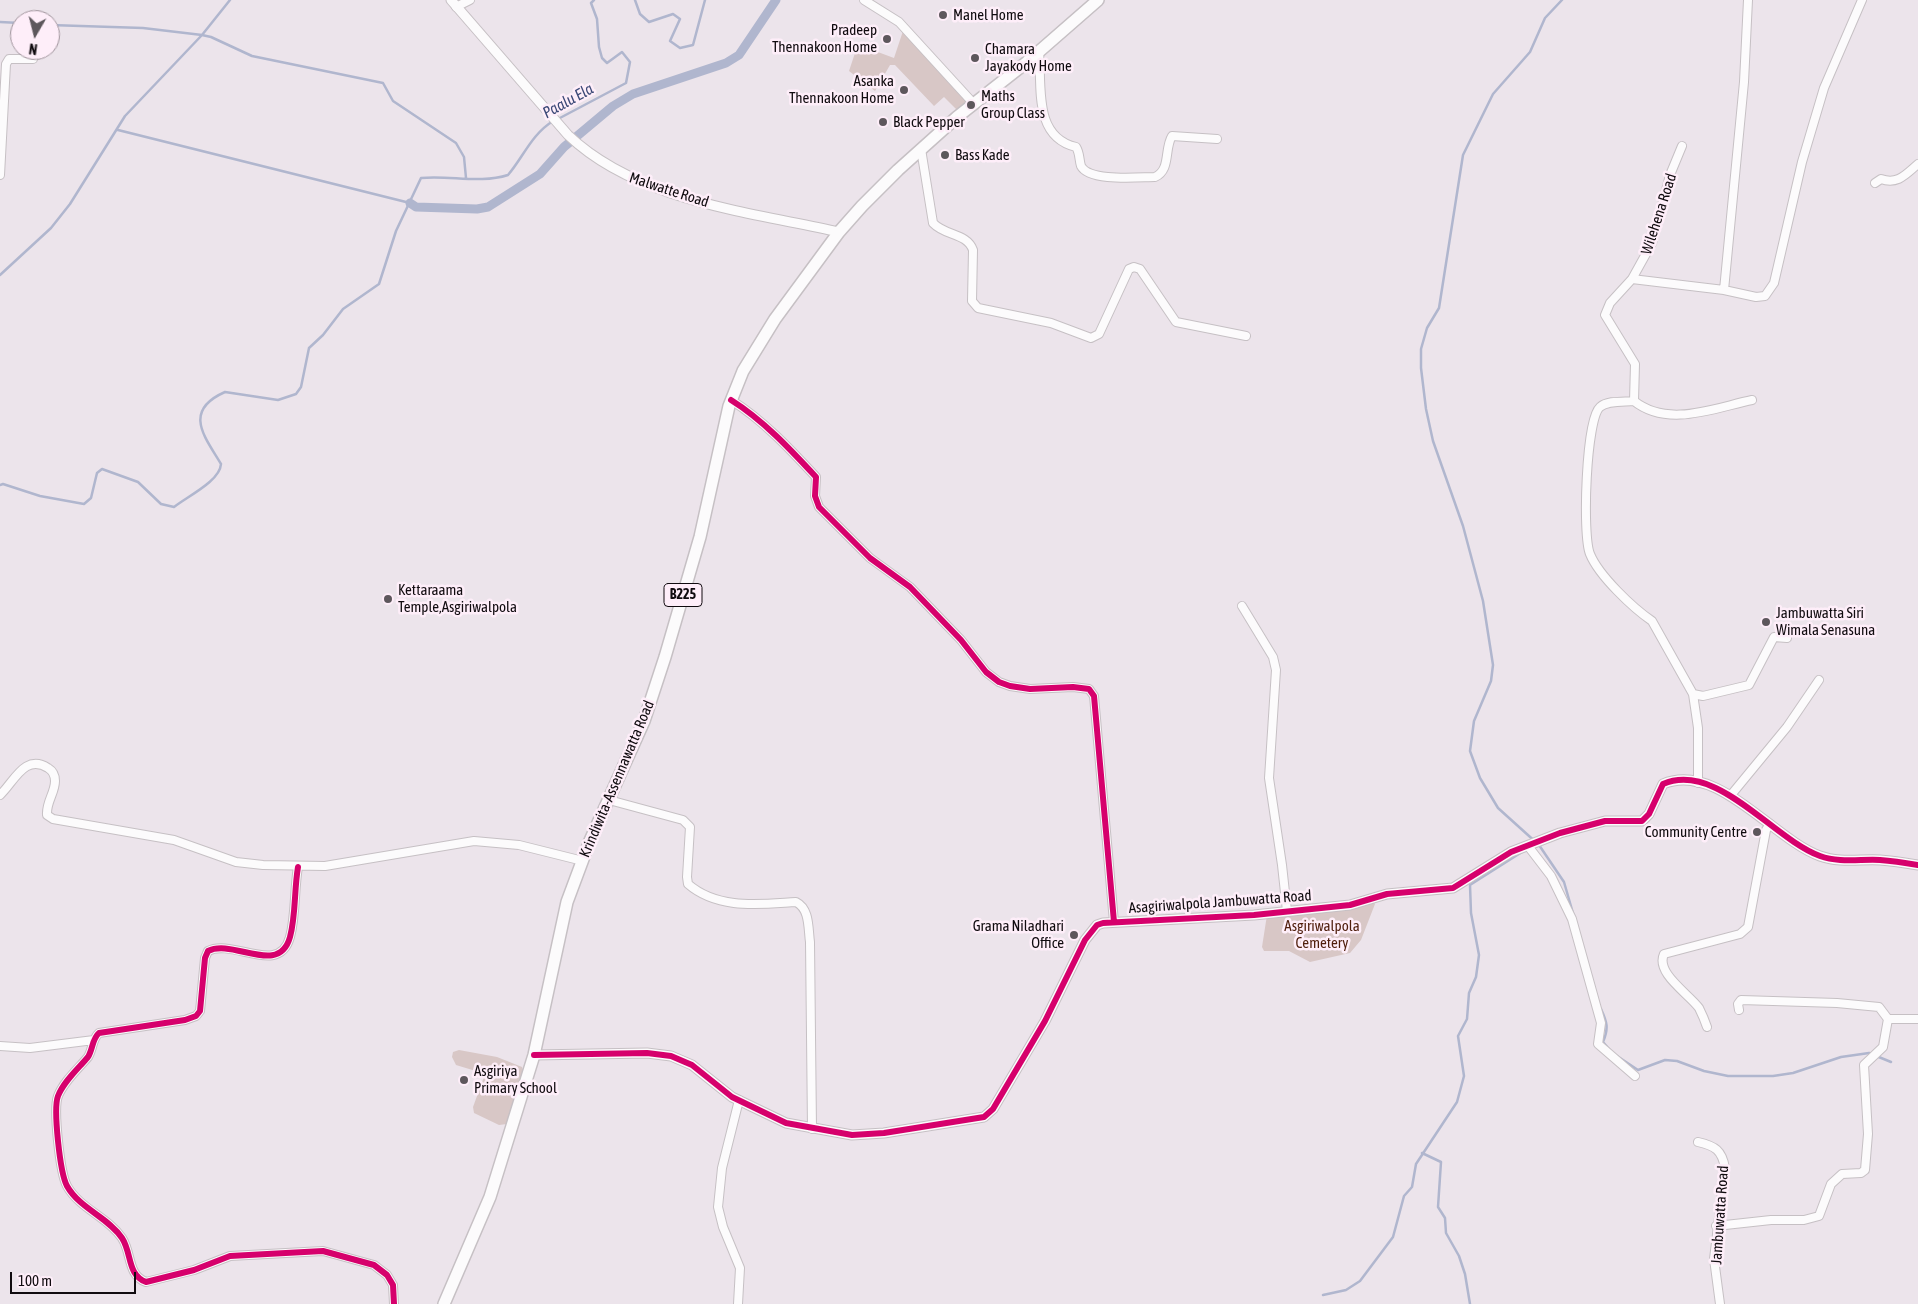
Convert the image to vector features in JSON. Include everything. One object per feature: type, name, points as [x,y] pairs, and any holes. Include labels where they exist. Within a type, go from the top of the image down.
[{"type":"main road","name":"Krindiwita-Assennawatta Road","points":[[444,1304],[490,1197],[534,1055],[567,902],[582,861],[644,721],[665,658],[700,537],[731,400],[743,371],[775,320],[839,232],[898,170],[1098,0]]},
{"type":"street","points":[[453,4],[470,0]]},
{"type":"street","points":[[864,0],[899,22],[974,104]]},
{"type":"street","points":[[1724,290],[1744,82],[1748,0]]},
{"type":"street","points":[[1632,279],[1724,290],[1756,297],[1765,296],[1774,283],[1802,162],[1824,88],[1862,0]]},
{"type":"street","name":"Malwatte Road","points":[[453,4],[568,135],[582,148],[627,177],[704,202],[839,232]]},
{"type":"street","points":[[1039,52],[1045,123],[1054,137],[1065,144],[1076,147],[1081,166],[1086,172],[1109,177],[1155,177],[1161,174],[1165,168],[1172,136],[1217,139]]},
{"type":"street","points":[[0,175],[6,64],[10,59]]},
{"type":"street","name":"Wilehena Road","points":[[1634,401],[1635,364],[1605,315],[1610,303],[1632,279],[1652,243],[1670,176],[1682,146]]},
{"type":"street","points":[[921,150],[933,223],[939,229],[964,238],[971,243],[973,250],[972,301],[978,308],[1051,323],[1091,338],[1099,334],[1129,269],[1134,267],[1140,269],[1176,322],[1246,336]]},
{"type":"street","points":[[1875,183],[1881,179],[1890,182],[1899,180],[1918,164]]},
{"type":"street","points":[[731,400],[747,410],[792,450],[816,477],[815,496],[819,507],[870,558],[910,587],[961,640],[986,672],[1010,686],[1030,689],[1074,687],[1089,689],[1094,696],[1114,922]]},
{"type":"street","points":[[1698,783],[1698,728],[1693,694],[1652,621],[1642,614],[1602,574],[1590,554],[1585,529],[1593,417],[1600,407],[1607,404],[1634,401],[1643,408],[1666,416],[1685,415],[1752,400]]},
{"type":"street","points":[[1242,606],[1273,657],[1276,670],[1269,778],[1287,911]]},
{"type":"street","points":[[1693,694],[1703,696],[1749,685],[1774,637],[1787,638]]},
{"type":"street","points":[[1731,796],[1787,727],[1819,680]]},
{"type":"street","points":[[0,796],[27,765],[34,762],[53,772],[54,787],[46,808],[47,814],[53,819],[174,840],[236,862],[298,867],[325,866],[474,841],[519,846],[582,861]]},
{"type":"street","name":"Asagiriwalpola Jambuwatta Road","points":[[534,1055],[647,1053],[671,1056],[692,1065],[739,1100],[786,1123],[852,1135],[884,1133],[984,1116],[1001,1097],[1045,1021],[1085,940],[1097,925],[1114,922],[1350,905],[1388,894],[1452,888],[1511,852],[1582,826],[1605,821],[1642,821],[1649,814],[1664,784],[1674,780],[1687,779],[1731,796],[1803,849],[1821,857],[1844,861],[1880,860],[1918,865]]},
{"type":"street","points":[[609,800],[683,820],[690,827],[687,877],[688,884],[694,889],[721,900],[740,904],[796,902],[802,905],[806,912],[810,942],[812,1129]]},
{"type":"street","points":[[1707,1027],[1699,1008],[1673,980],[1663,966],[1662,960],[1664,954],[1740,934],[1748,927],[1766,830],[1770,824]]},
{"type":"street","points":[[1528,846],[1551,876],[1572,919],[1601,1024],[1598,1044],[1635,1076]]},
{"type":"street","points":[[298,867],[291,933],[280,952],[273,956],[261,956],[226,947],[213,948],[208,951],[205,958],[202,1003],[196,1016],[156,1026],[99,1034],[94,1040],[89,1055],[58,1095],[55,1110],[66,1184],[80,1203],[121,1236],[127,1247],[134,1272],[138,1279],[146,1282],[164,1278],[230,1256],[323,1250],[374,1266],[387,1275],[393,1285],[394,1304]]},
{"type":"street","points":[[1716,1226],[1771,1220],[1804,1220],[1819,1216],[1831,1184],[1842,1174],[1860,1173],[1865,1170],[1868,1134],[1864,1065],[1883,1047],[1888,1019],[1879,1007],[1837,1003],[1741,1000],[1738,1004],[1739,1010]]},
{"type":"street","points":[[1888,1019],[1918,1019]]},
{"type":"street","points":[[0,1046],[30,1048],[94,1040]]},
{"type":"street","points":[[738,1304],[740,1268],[723,1227],[718,1207],[718,1191],[739,1100]]},
{"type":"street","name":"Jambuwatta Road","points":[[1698,1142],[1716,1147],[1723,1155],[1725,1168],[1716,1226],[1714,1259],[1720,1304]]},
{"type":"green space","points":[[904,28],[974,104],[961,114],[944,97],[934,106],[895,65],[890,65],[875,91],[849,71],[856,50],[867,48],[894,58]]},
{"type":"green space","name":"Asgiriwalpola Cemetery","points":[[1373,901],[1375,904],[1361,940],[1350,953],[1310,962],[1289,951],[1264,951],[1262,947],[1267,915]]},
{"type":"green space","points":[[459,1050],[497,1057],[522,1067],[524,1073],[507,1124],[499,1125],[474,1113],[473,1107],[484,1077],[479,1072],[456,1065],[452,1057],[453,1052]]},
{"type":"waterway","points":[[0,275],[51,228],[70,204],[125,116],[202,35],[230,0]]},
{"type":"waterway","name":"Paalu Ela","points":[[558,119],[626,83],[630,62],[622,52],[607,63],[602,58],[599,47],[597,19],[591,3],[594,0]]},
{"type":"waterway","name":"Paalu Ela","points":[[635,0],[640,14],[649,22],[673,14],[680,19],[670,41],[680,48],[693,45],[705,0]]},
{"type":"waterway","points":[[410,203],[416,207],[477,209],[488,207],[540,174],[564,147],[613,106],[633,94],[726,63],[739,55],[776,0]]},
{"type":"waterway","points":[[1562,0],[1545,18],[1530,52],[1493,94],[1463,155],[1439,308],[1427,328],[1421,349],[1421,368],[1426,409],[1433,441],[1463,526],[1483,601],[1493,665],[1491,681],[1474,721],[1470,751],[1480,778],[1498,808],[1539,845],[1564,882],[1597,997]]},
{"type":"waterway","points":[[0,22],[10,22]]},
{"type":"waterway","points":[[60,25],[143,28],[202,35],[211,37],[252,56],[383,83],[393,101],[456,143],[464,157],[466,178]]},
{"type":"waterway","points":[[0,485],[3,484],[40,496],[84,504],[91,498],[97,473],[102,469],[138,482],[161,504],[174,507],[209,482],[215,476],[221,464],[209,444],[201,425],[204,407],[212,399],[225,392],[278,400],[296,394],[301,387],[309,348],[323,335],[343,309],[379,284],[396,231],[421,178],[487,179],[508,175],[533,139],[553,121]]},
{"type":"waterway","points":[[118,130],[410,203]]},
{"type":"waterway","points":[[1323,1295],[1346,1290],[1360,1281],[1393,1237],[1404,1196],[1412,1187],[1416,1164],[1457,1102],[1464,1076],[1458,1036],[1467,1019],[1469,993],[1476,977],[1479,955],[1471,913],[1470,885],[1522,852]]},
{"type":"waterway","points":[[1601,1009],[1606,1025],[1603,1042],[1609,1049]]},
{"type":"waterway","points":[[1617,1056],[1638,1070],[1665,1060],[1677,1061],[1704,1071],[1728,1076],[1773,1076],[1793,1073],[1841,1057],[1869,1053],[1891,1062]]},
{"type":"waterway","points":[[1422,1153],[1441,1162],[1438,1207],[1445,1218],[1446,1233],[1459,1256],[1465,1274],[1470,1304]]},
{"type":"cycle path","points":[[731,400],[765,426],[806,466],[816,477],[815,496],[819,507],[870,558],[910,587],[961,640],[986,672],[999,682],[1010,686],[1030,689],[1073,687],[1089,689],[1094,696],[1114,922]]},
{"type":"cycle path","points":[[534,1055],[647,1053],[671,1056],[692,1065],[732,1097],[786,1123],[852,1135],[884,1133],[984,1117],[993,1109],[1045,1021],[1085,940],[1097,925],[1103,923],[1254,915],[1350,905],[1387,894],[1453,888],[1511,852],[1560,833],[1605,821],[1642,821],[1649,814],[1663,784],[1683,780],[1704,783],[1724,792],[1802,847],[1820,856],[1835,859],[1880,860],[1918,865]]},
{"type":"cycle path","points":[[298,867],[292,929],[284,949],[276,954],[266,956],[230,949],[218,948],[208,951],[205,958],[200,1011],[196,1016],[185,1020],[99,1033],[97,1035],[88,1057],[67,1080],[58,1096],[56,1114],[64,1179],[79,1201],[109,1224],[122,1238],[133,1269],[140,1279],[146,1282],[194,1270],[230,1256],[323,1251],[374,1265],[387,1275],[393,1285],[394,1304]]},
{"type":"place","name":"Manel Home","points":[[943,15]]},
{"type":"place","name":"Pradeep Thennakoon Home","points":[[887,39]]},
{"type":"place","name":"Chamara Jayakody Home","points":[[975,58]]},
{"type":"place","name":"Asanka Thennakoon Home","points":[[904,90]]},
{"type":"place","name":"Maths Group Class","points":[[971,105]]},
{"type":"place","name":"Black Pepper","points":[[883,122]]},
{"type":"place","name":"Bass Kade","points":[[945,155]]},
{"type":"place","name":"Kettaraama Temple,Asgiriwalpola","points":[[388,599]]},
{"type":"place","name":"Jambuwatta Siri Wimala Senasuna","points":[[1766,622]]},
{"type":"place","name":"Community Centre","points":[[1757,832]]},
{"type":"place","name":"Grama Niladhari Office","points":[[1074,935]]},
{"type":"place","name":"Asgiriya Primary School","points":[[464,1080]]}]
